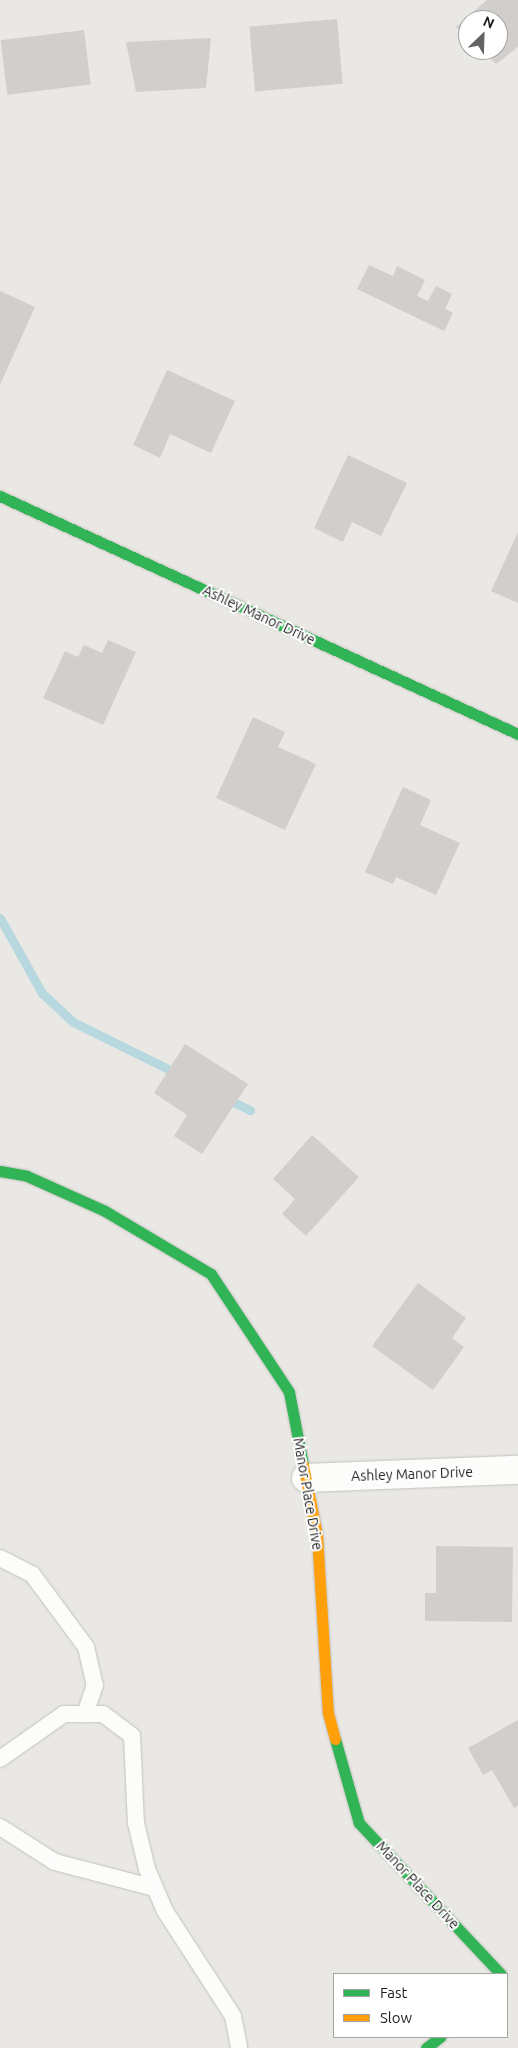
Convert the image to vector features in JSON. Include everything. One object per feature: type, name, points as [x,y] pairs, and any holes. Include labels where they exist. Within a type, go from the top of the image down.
[{"type":"street","name":"Ashley Manor Drive","points":[[0,496],[518,734]]},
{"type":"street","name":"Manor Place Drive","points":[[0,1170],[27,1176],[105,1211],[211,1274],[289,1392],[317,1535],[328,1713],[359,1823],[500,1973]]},
{"type":"street","name":"Ashley Manor Drive","points":[[306,1478],[518,1470]]},
{"type":"street","points":[[426,2048],[439,2038]]},
{"type":"lane","points":[[0,1558],[32,1574],[86,1647],[95,1685],[85,1714]]},
{"type":"lane","points":[[0,1759],[64,1714],[102,1714],[132,1736],[136,1823],[155,1888],[232,2016],[239,2048]]},
{"type":"lane","points":[[0,1827],[55,1862],[155,1888]]},
{"type":"building","points":[[487,0],[518,0],[518,47],[508,55],[508,10],[476,10]]},
{"type":"building","points":[[337,19],[343,84],[255,91],[249,27]]},
{"type":"building","points":[[84,30],[91,85],[7,95],[1,40]]},
{"type":"building","points":[[211,38],[206,88],[136,92],[126,42]]},
{"type":"building","points":[[492,60],[501,60],[496,64]]},
{"type":"building","points":[[369,265],[393,276],[397,266],[425,280],[417,296],[428,301],[436,286],[452,294],[445,309],[453,313],[444,331],[357,289]]},
{"type":"building","points":[[0,291],[35,307],[0,385]]},
{"type":"building","points":[[167,370],[235,401],[211,453],[170,434],[160,458],[133,445]]},
{"type":"building","points":[[348,455],[407,483],[381,536],[352,522],[343,542],[314,528]]},
{"type":"building","points":[[518,532],[518,603],[491,591]]},
{"type":"building","points":[[108,640],[136,652],[103,725],[43,698],[65,651],[78,657],[84,645],[102,653]]},
{"type":"building","points":[[253,717],[285,732],[278,747],[316,764],[285,830],[216,798]]},
{"type":"building","points":[[403,787],[431,800],[420,825],[460,843],[436,895],[396,877],[393,884],[365,872]]},
{"type":"building","points":[[185,1044],[248,1084],[202,1154],[174,1136],[187,1115],[154,1093]]},
{"type":"building","points":[[312,1135],[359,1177],[306,1236],[282,1214],[295,1199],[273,1179]]},
{"type":"building","points":[[418,1283],[466,1318],[452,1338],[464,1347],[433,1390],[372,1346]]},
{"type":"building","points":[[436,1546],[513,1547],[512,1622],[425,1621],[425,1593],[436,1593]]},
{"type":"building","points":[[518,1720],[518,1806],[514,1808],[492,1770],[483,1775],[468,1748]]},
{"type":"waterway","points":[[0,918],[42,993],[73,1022],[178,1074]]},
{"type":"waterway","points":[[226,1098],[250,1110]]},
{"type":"traffic: fast","points":[[0,496],[518,734]]},
{"type":"traffic: fast","points":[[0,1171],[27,1176],[105,1211],[211,1274],[289,1392],[303,1465]]},
{"type":"traffic: fast","points":[[335,1739],[359,1823],[500,1973]]},
{"type":"traffic: fast","points":[[426,2048],[439,2038]]},
{"type":"traffic: slow","points":[[303,1465],[317,1535],[328,1713],[335,1739]]}]
